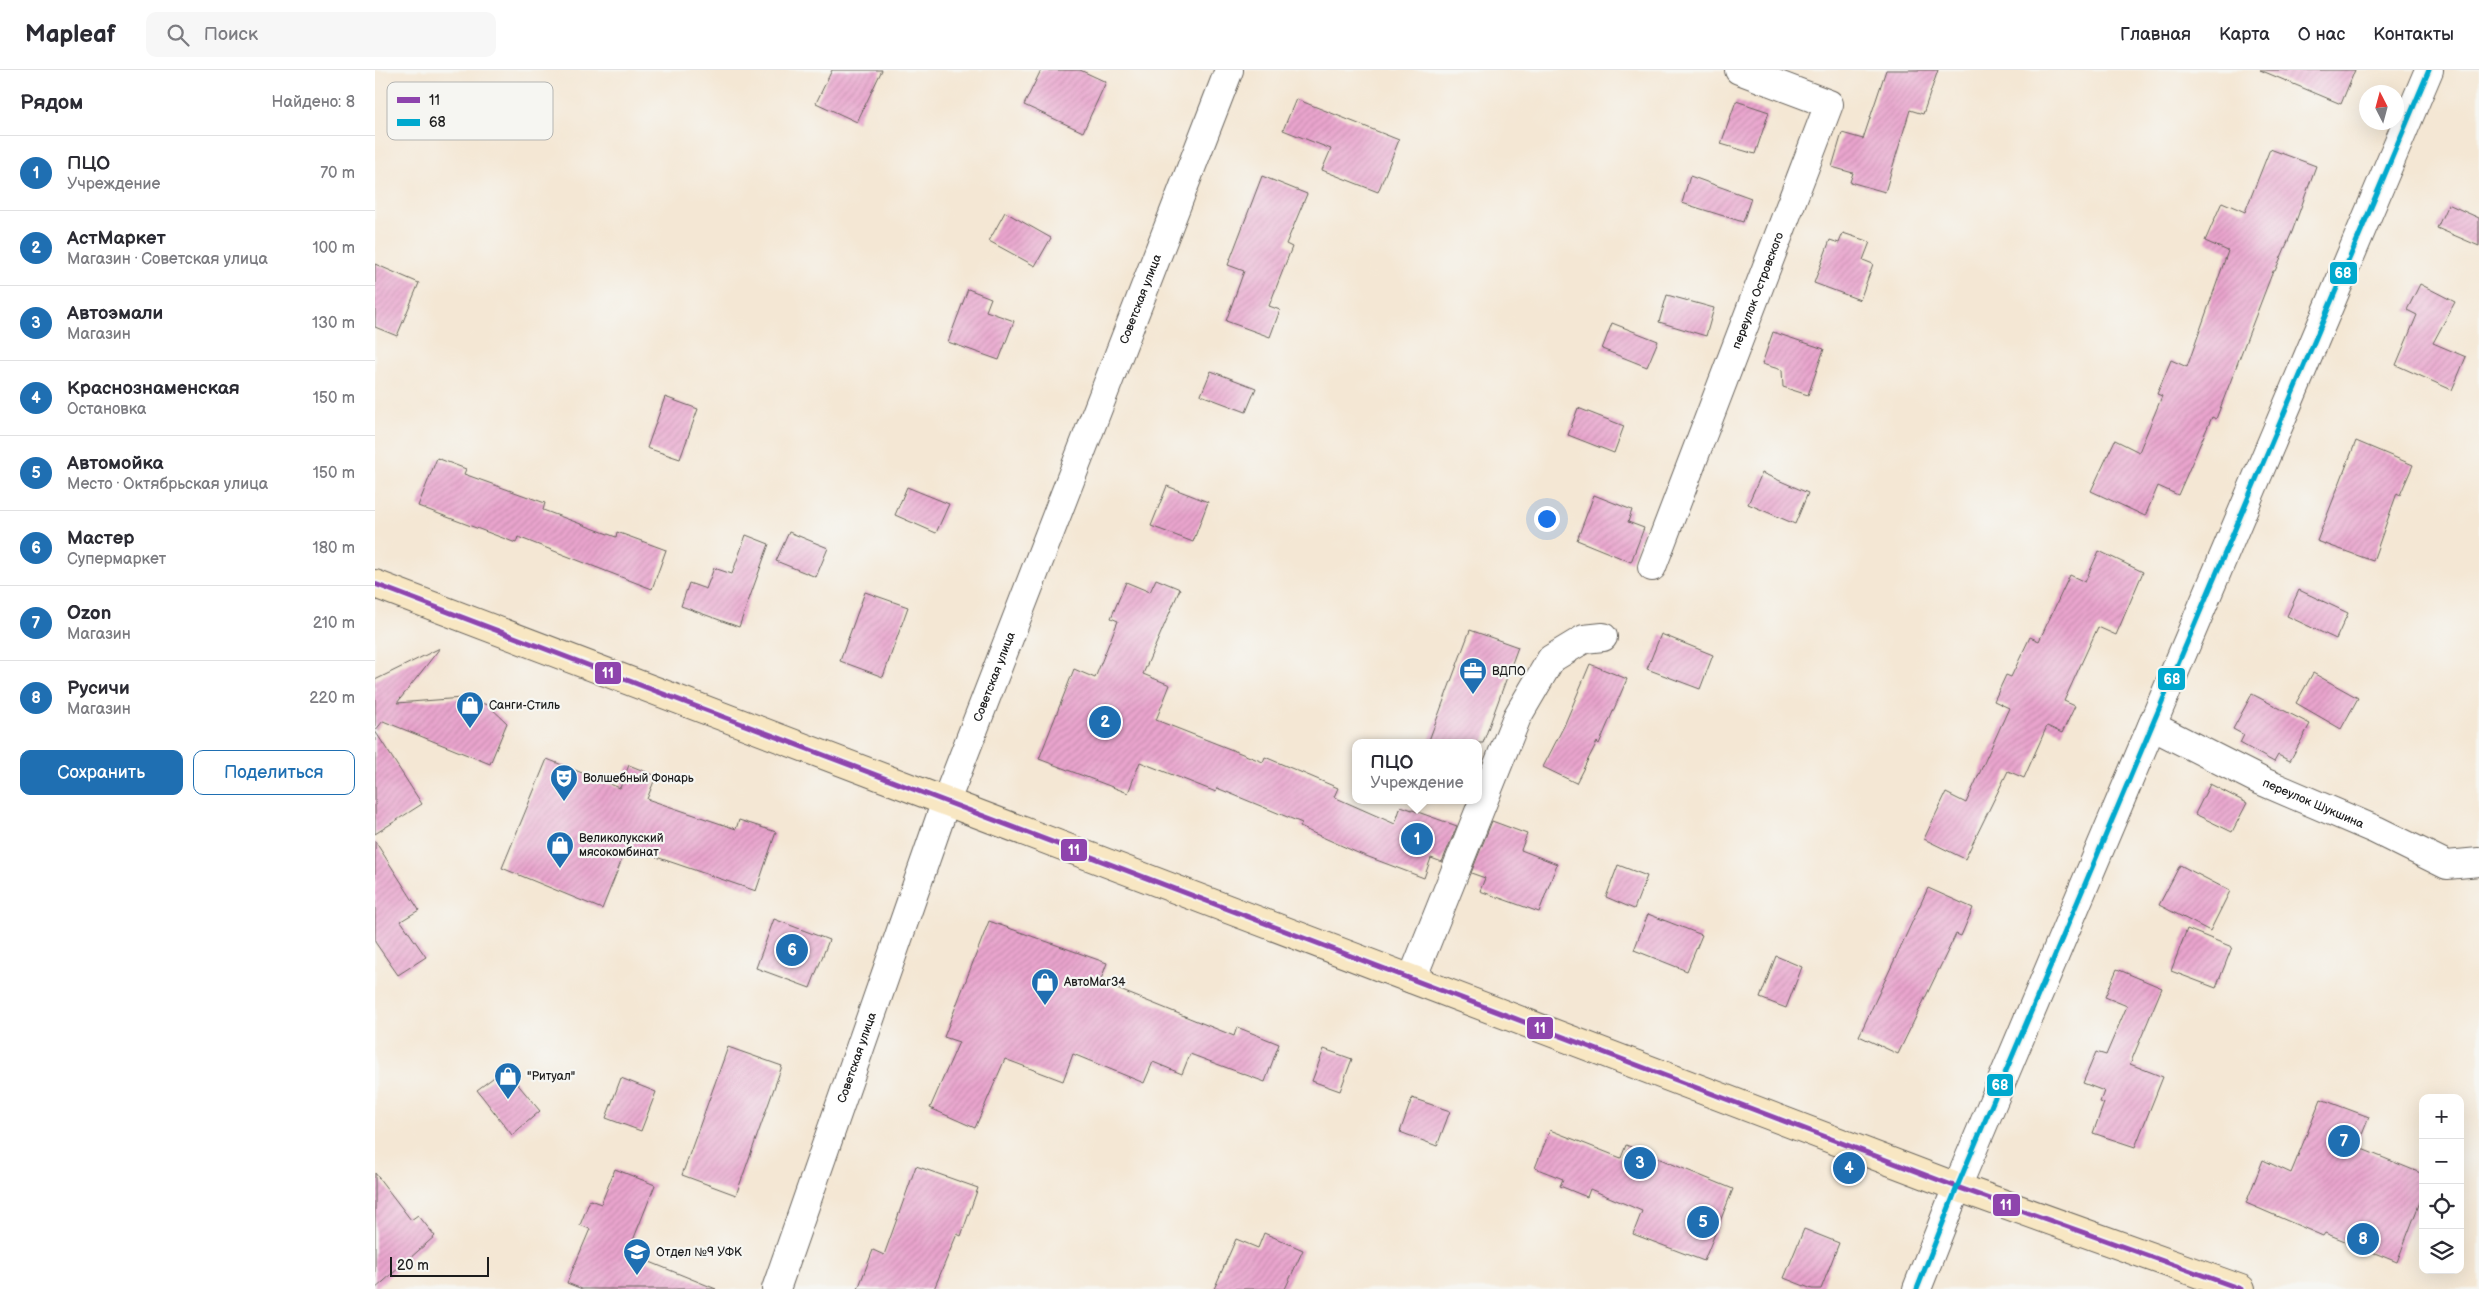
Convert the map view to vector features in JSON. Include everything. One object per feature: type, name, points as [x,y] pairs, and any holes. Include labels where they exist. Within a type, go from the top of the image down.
[{"type":"main road","points":[[375,584],[1957,1187],[2241,1289]]},
{"type":"street","name":"Советская улица","points":[[776,1289],[946,801],[1229,70]]},
{"type":"street","name":"переулок Островского","points":[[1652,567],[1829,104],[1739,70]]},
{"type":"street","points":[[1917,1289],[1957,1187],[2429,70]]},
{"type":"street","points":[[1412,979],[1517,717],[1551,659],[1585,639],[1603,637]]},
{"type":"street","name":"переулок Шукшина","points":[[2152,726],[2259,780],[2376,830],[2447,865],[2479,862]]},
{"type":"building","points":[[832,70],[882,70],[857,122],[816,103]]},
{"type":"building","points":[[1041,70],[1080,70],[1106,82],[1083,132],[1024,105]]},
{"type":"building","points":[[1886,70],[1938,70],[1923,114],[1910,110],[1885,192],[1850,182],[1853,173],[1832,167],[1842,133],[1863,139]]},
{"type":"building","points":[[2260,70],[2355,70],[2341,104]]},
{"type":"building","points":[[1296,99],[1399,140],[1378,192],[1322,170],[1331,149],[1283,130]]},
{"type":"building","points":[[1736,101],[1769,112],[1755,154],[1721,144]]},
{"type":"building","points":[[2270,149],[2316,166],[2292,232],[2275,271],[2273,271],[2216,419],[2212,417],[2178,495],[2158,486],[2145,516],[2091,491],[2115,440],[2139,452],[2162,396],[2157,394],[2171,360],[2187,367],[2228,251],[2205,241],[2222,202],[2245,212]]},
{"type":"building","points":[[1262,176],[1307,194],[1286,244],[1292,247],[1269,306],[1280,310],[1270,337],[1226,321],[1244,271],[1228,265]]},
{"type":"building","points":[[1690,176],[1751,198],[1743,222],[1682,203]]},
{"type":"building","points":[[2448,204],[2479,218],[2479,246],[2437,228]]},
{"type":"building","points":[[1005,212],[1051,238],[1035,266],[989,241]]},
{"type":"building","points":[[1843,233],[1870,242],[1863,260],[1873,264],[1860,300],[1814,283],[1830,240],[1839,243]]},
{"type":"building","points":[[375,264],[419,283],[397,336],[375,327]]},
{"type":"building","points":[[2420,284],[2455,302],[2433,343],[2466,357],[2452,390],[2396,365],[2417,315],[2407,310]]},
{"type":"building","points":[[968,289],[991,298],[986,311],[1014,321],[999,360],[948,342]]},
{"type":"building","points":[[1667,295],[1714,308],[1706,336],[1659,322]]},
{"type":"building","points":[[1612,323],[1658,341],[1647,367],[1602,349]]},
{"type":"building","points":[[1773,332],[1824,349],[1808,395],[1783,387],[1782,370],[1762,364]]},
{"type":"building","points":[[1211,371],[1256,388],[1246,412],[1201,395]]},
{"type":"building","points":[[665,397],[698,409],[680,459],[647,448]]},
{"type":"building","points":[[1578,408],[1624,426],[1614,453],[1568,435]]},
{"type":"building","points":[[2356,441],[2413,465],[2400,495],[2397,493],[2373,561],[2317,541]]},
{"type":"building","points":[[437,458],[466,469],[464,474],[545,503],[543,510],[616,537],[617,532],[666,550],[652,589],[518,537],[516,543],[418,506]]},
{"type":"building","points":[[1762,473],[1808,493],[1795,524],[1748,504]]},
{"type":"building","points":[[1167,486],[1208,502],[1193,542],[1151,526]]},
{"type":"building","points":[[907,487],[949,504],[936,533],[895,515]]},
{"type":"building","points":[[1594,495],[1632,510],[1628,522],[1644,528],[1631,562],[1577,540]]},
{"type":"building","points":[[789,532],[828,548],[816,577],[776,561]]},
{"type":"building","points":[[746,535],[769,544],[739,627],[681,606],[689,583],[706,589],[714,568],[732,574]]},
{"type":"building","points":[[2099,551],[2143,572],[2116,635],[2098,627],[2064,701],[2075,706],[2062,733],[2047,726],[2024,778],[2008,771],[1965,859],[1924,839],[1946,793],[1966,803],[2009,708],[1994,701],[2006,675],[2011,677],[2030,637],[2039,641],[2070,575],[2085,582]]},
{"type":"building","points":[[1156,579],[1180,589],[1143,674],[1170,685],[1156,720],[1263,762],[1265,757],[1338,788],[1334,797],[1395,824],[1401,806],[1457,826],[1442,862],[1431,858],[1424,878],[1358,853],[1300,827],[1302,823],[1217,788],[1216,792],[1140,762],[1128,793],[1039,759],[1074,669],[1095,678],[1118,621],[1111,618],[1126,582],[1150,592]]},
{"type":"building","points":[[2299,590],[2348,613],[2336,639],[2287,616]]},
{"type":"building","points":[[865,592],[908,607],[883,677],[840,661]]},
{"type":"building","name":"ВДПО","points":[[1470,630],[1518,647],[1483,743],[1482,739],[1429,739]]},
{"type":"building","points":[[1661,634],[1713,655],[1700,689],[1647,669]]},
{"type":"building","points":[[440,648],[397,703],[462,698],[488,705],[507,723],[490,764],[383,721],[375,731],[375,680]]},
{"type":"building","points":[[1590,664],[1627,679],[1599,744],[1597,742],[1576,783],[1543,767],[1564,726]]},
{"type":"building","points":[[2313,673],[2358,698],[2341,729],[2296,703]]},
{"type":"building","points":[[2252,694],[2310,724],[2290,761],[2278,755],[2274,762],[2240,743],[2244,735],[2233,729]]},
{"type":"building","points":[[375,731],[422,804],[375,834]]},
{"type":"building","points":[[547,759],[620,788],[629,765],[656,776],[647,799],[736,829],[739,820],[776,832],[756,891],[627,847],[602,909],[502,868]]},
{"type":"building","points":[[2210,784],[2247,803],[2232,832],[2195,814]]},
{"type":"building","points":[[1492,821],[1527,834],[1521,850],[1557,864],[1539,912],[1480,891],[1485,878],[1471,873]]},
{"type":"building","points":[[375,841],[419,910],[401,921],[426,957],[398,975],[375,942]]},
{"type":"building","points":[[1618,865],[1647,876],[1634,909],[1606,897]]},
{"type":"building","points":[[2180,865],[2230,891],[2210,931],[2159,905]]},
{"type":"building","points":[[1928,888],[1973,908],[1961,936],[1956,934],[1898,1054],[1859,1036]]},
{"type":"building","points":[[1648,914],[1702,935],[1687,971],[1634,950]]},
{"type":"building","points":[[774,919],[829,940],[810,988],[756,968]]},
{"type":"building","points":[[989,921],[1107,963],[1100,982],[1234,1036],[1237,1027],[1279,1044],[1265,1082],[1190,1054],[1182,1074],[1153,1062],[1144,1083],[1073,1054],[1063,1081],[1005,1059],[975,1128],[930,1108],[959,1042],[944,1037]]},
{"type":"building","points":[[2187,929],[2232,947],[2216,988],[2171,971]]},
{"type":"building","points":[[1776,956],[1802,967],[1786,1008],[1760,998]]},
{"type":"building","points":[[2117,969],[2162,988],[2130,1064],[2163,1077],[2135,1147],[2093,1133],[2104,1103],[2100,1102],[2104,1091],[2083,1083],[2096,1052],[2106,1055],[2127,1006],[2105,997]]},
{"type":"building","points":[[728,1047],[782,1066],[736,1195],[682,1175]]},
{"type":"building","points":[[1324,1049],[1352,1059],[1340,1091],[1312,1081]]},
{"type":"building","name":"\"Ритуал\"","points":[[505,1069],[540,1111],[512,1135],[477,1090]]},
{"type":"building","points":[[621,1078],[656,1092],[641,1131],[606,1118]]},
{"type":"building","points":[[1412,1098],[1450,1111],[1437,1146],[1400,1132]]},
{"type":"building","points":[[2321,1099],[2369,1117],[2357,1147],[2419,1172],[2419,1204],[2397,1262],[2325,1233],[2323,1236],[2246,1203],[2263,1160],[2291,1173]]},
{"type":"building","points":[[1550,1130],[1621,1158],[1626,1145],[1733,1189],[1704,1261],[1633,1234],[1642,1211],[1590,1189],[1587,1197],[1560,1186],[1563,1179],[1535,1168]]},
{"type":"building","points":[[916,1166],[978,1188],[961,1236],[957,1234],[934,1289],[858,1289],[873,1250],[884,1255]]},
{"type":"building","points":[[615,1169],[655,1185],[628,1253],[716,1289],[582,1289],[567,1283],[590,1229],[580,1225],[590,1200],[601,1204]]},
{"type":"building","points":[[375,1173],[411,1220],[418,1215],[435,1236],[375,1289]]},
{"type":"building","points":[[1804,1229],[1839,1243],[1821,1289],[1812,1289],[1784,1278]]},
{"type":"building","points":[[1264,1233],[1303,1250],[1285,1289],[1214,1289],[1236,1239],[1258,1248]]},
{"type":"transit line","name":"68","points":[[1917,1289],[1957,1187],[2429,70]]},
{"type":"transit line","name":"11","points":[[375,584],[1957,1187],[2241,1289]]},
{"type":"place","name":"ВДПО","points":[[1473,695]]},
{"type":"place","name":"АстМаркет","points":[[1105,722]]},
{"type":"place","name":"Санги-Стиль","points":[[470,729]]},
{"type":"place","name":"Волшебный Фонарь","points":[[564,802]]},
{"type":"place","name":"ПЦО","points":[[1417,839]]},
{"type":"place","name":"Великолукский мясокомбинат","points":[[560,869]]},
{"type":"place","name":"Мастер","points":[[792,950]]},
{"type":"place","name":"АвтоМаг34","points":[[1045,1006]]},
{"type":"place","name":"\"Ритуал\"","points":[[508,1100]]},
{"type":"place","name":"Ozon","points":[[2344,1141]]},
{"type":"place","name":"Автоэмали","points":[[1640,1163]]},
{"type":"place","name":"Краснознаменская","points":[[1849,1168]]},
{"type":"place","name":"Автомойка","points":[[1703,1222]]},
{"type":"place","name":"Русичи","points":[[2363,1239]]},
{"type":"place","name":"Отдел №9 УФК","points":[[637,1276]]}]
